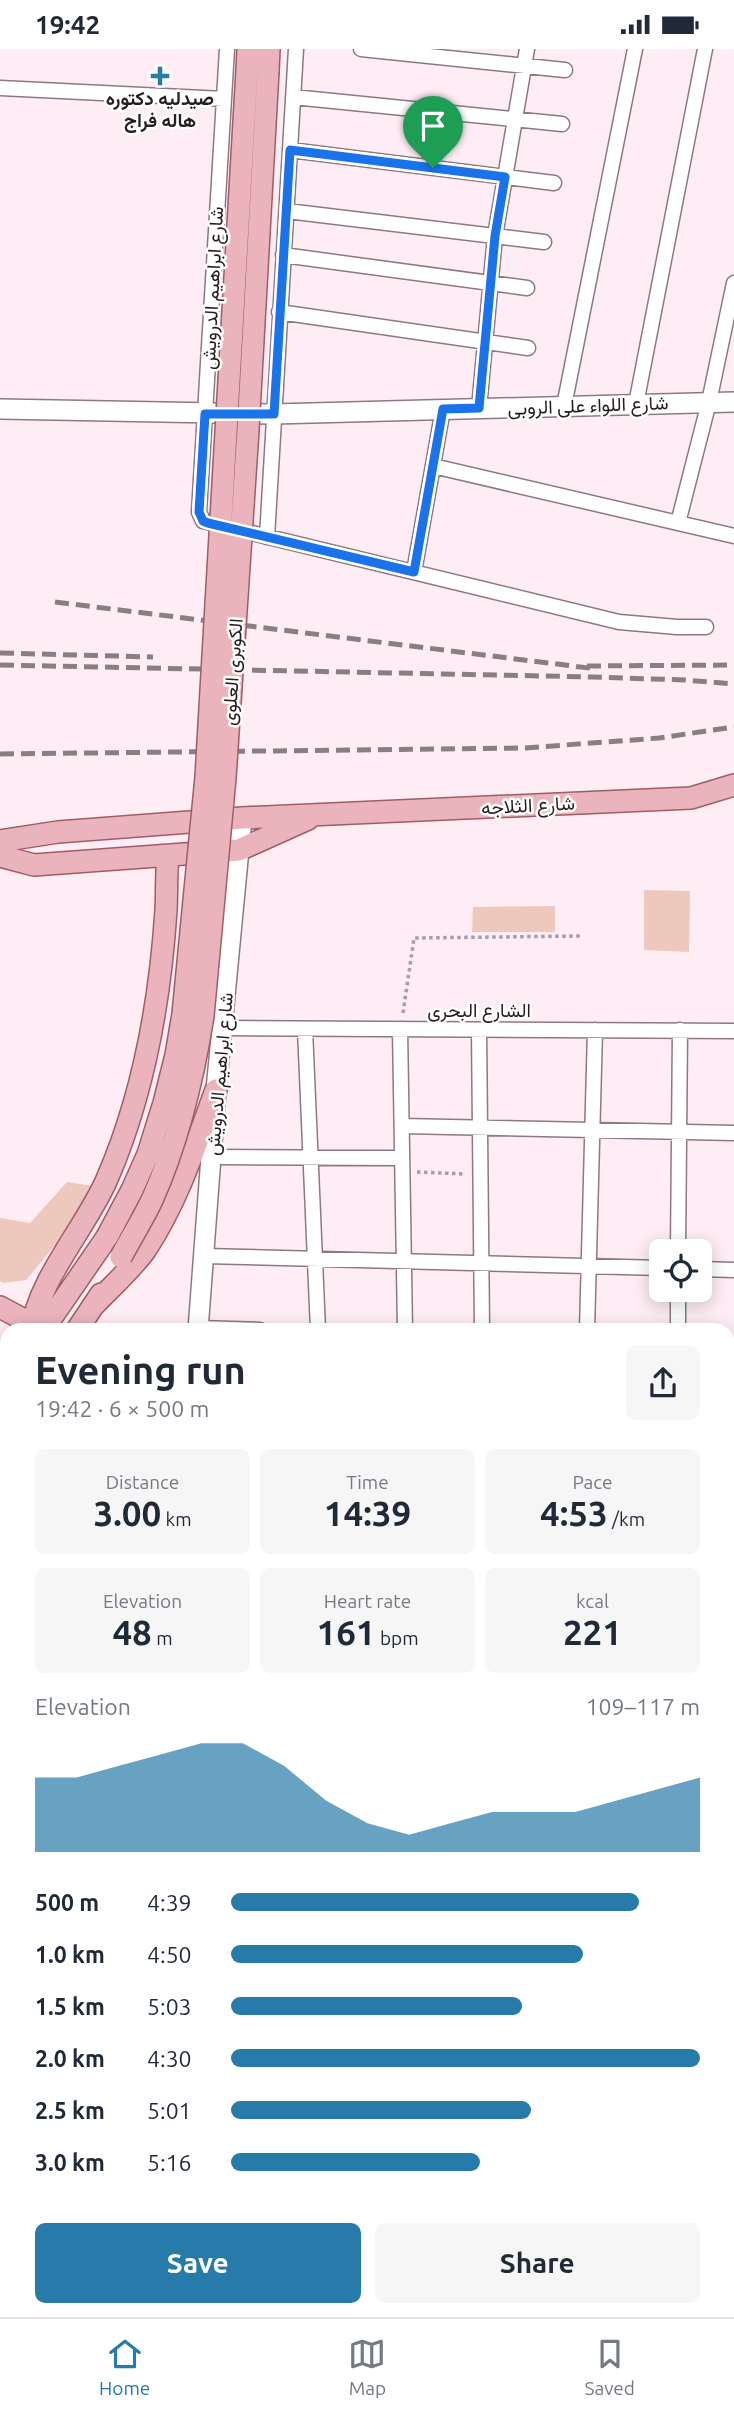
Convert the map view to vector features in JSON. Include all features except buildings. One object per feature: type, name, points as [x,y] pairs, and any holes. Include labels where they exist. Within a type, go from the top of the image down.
[{"type":"main road","points":[[254,63],[269,49]]},
{"type":"main road","name":"الكوبرى العلوى","points":[[40,1323],[107,1237],[132,1191],[148,1154],[164,1103],[183,1014],[206,777],[254,63]]},
{"type":"main road","name":"الكوبرى العلوى","points":[[94,1305],[152,1200],[168,1159],[184,1109],[203,1016],[226,764],[254,63]]},
{"type":"main road","name":"شارع الثلاجه","points":[[0,841],[58,832],[242,818],[691,798],[734,785]]},
{"type":"main road","name":"شارع الثلاجه","points":[[0,856],[34,865],[239,850],[320,814]]},
{"type":"main road","points":[[37,1323],[45,1287],[107,1181],[130,1124],[146,1061],[155,1002],[165,916],[168,857]]},
{"type":"main road","points":[[82,1323],[94,1305],[144,1251],[166,1214],[181,1183],[216,1090]]},
{"type":"main road","points":[[0,1307],[27,1323]]},
{"type":"street","name":"شارع ابراهيم الدرويش","points":[[227,49],[199,512],[203,521],[208,523],[267,537]]},
{"type":"street","points":[[296,49],[267,537],[619,622],[706,627]]},
{"type":"street","points":[[361,49],[565,70]]},
{"type":"street","points":[[479,408],[495,236],[527,49]]},
{"type":"street","points":[[564,406],[635,49]]},
{"type":"street","points":[[636,404],[705,49]]},
{"type":"street","points":[[0,88],[224,99]]},
{"type":"street","points":[[293,97],[562,124]]},
{"type":"street","points":[[290,150],[554,183]]},
{"type":"street","points":[[286,211],[544,242]]},
{"type":"street","points":[[283,255],[527,288]]},
{"type":"street","points":[[678,523],[709,402],[734,283]]},
{"type":"street","points":[[279,312],[528,348]]},
{"type":"street","name":"شارع اللواء على الروبى","points":[[0,409],[274,414],[734,402]]},
{"type":"street","points":[[414,572],[443,409]]},
{"type":"street","points":[[433,466],[734,536]]},
{"type":"street","name":"شارع ابراهيم الدرويش","points":[[199,1323],[216,1090],[242,818]]},
{"type":"street","name":"الشارع البحرى","points":[[224,1028],[734,1031]]},
{"type":"street","points":[[305,1029],[318,1323]]},
{"type":"street","points":[[400,1029],[405,1323]]},
{"type":"street","points":[[479,1030],[482,1323]]},
{"type":"street","points":[[587,1323],[595,1030]]},
{"type":"street","points":[[678,1239],[680,1030]]},
{"type":"street","points":[[402,1126],[734,1133]]},
{"type":"street","points":[[211,1157],[311,1157],[402,1165]]},
{"type":"street","points":[[204,1256],[649,1268]]},
{"type":"street","points":[[712,1269],[734,1270]]},
{"type":"street","points":[[678,1302],[678,1323]]},
{"type":"path","points":[[400,1029],[414,938],[583,936]]},
{"type":"path","points":[[402,1165],[481,1174]]},
{"type":"shaded area","points":[[644,890],[690,891],[689,952],[644,950]]},
{"type":"shaded area","points":[[555,906],[555,932],[472,932],[473,907]]},
{"type":"shaded area","points":[[67,1182],[94,1186],[78,1218],[26,1280],[3,1283],[0,1281],[0,1218],[30,1223]]},
{"type":"railway","points":[[55,602],[597,669]]},
{"type":"railway","points":[[0,653],[153,657]]},
{"type":"railway","points":[[0,665],[593,677],[734,684]]},
{"type":"railway","points":[[587,666],[734,665]]},
{"type":"railway","points":[[0,754],[525,748],[659,738],[734,727]]},
{"type":"place","name":"صيدليه دكتوره هاله فراج","points":[[160,76]]},
{"type":"route","points":[[290,150],[433,168],[505,177],[495,236],[479,408],[443,409],[414,572],[203,521],[199,512],[205,414],[274,414],[290,150]]}]
